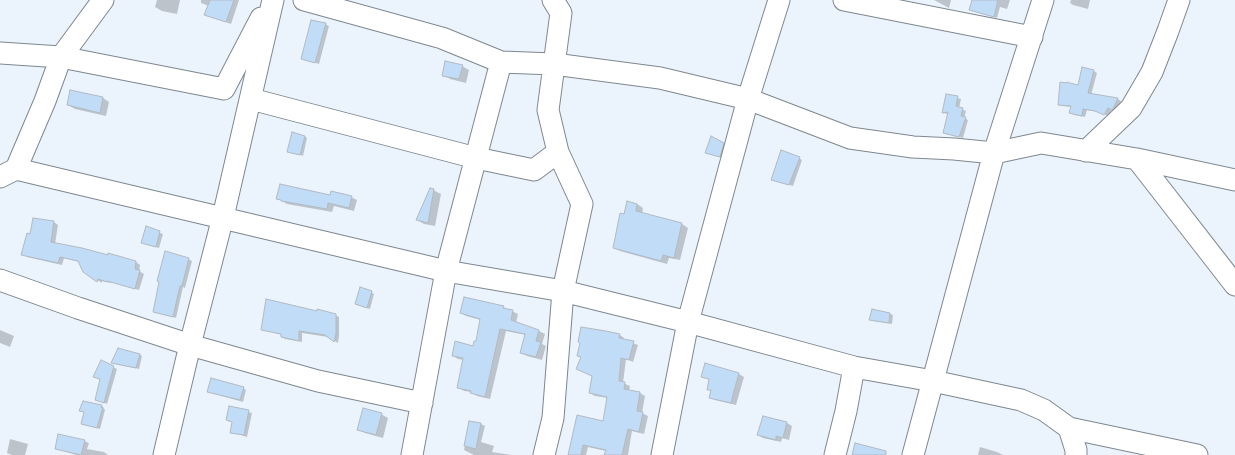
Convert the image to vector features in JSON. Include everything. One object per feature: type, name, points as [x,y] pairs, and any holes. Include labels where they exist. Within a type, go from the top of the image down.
[{"type":"street","points":[[102,0],[61,57],[45,101],[8,173],[223,217],[446,271],[563,291],[688,322],[854,367],[933,380],[1021,400],[1044,410],[1069,428],[1198,455]]},
{"type":"street","points":[[0,54],[61,57],[224,90],[272,0]]},
{"type":"street","points":[[164,455],[190,345],[223,217],[251,99],[272,0]]},
{"type":"street","points":[[304,0],[442,38],[501,62],[554,64],[660,78],[748,99],[850,138],[913,147],[994,153],[1041,144],[1137,159],[1235,180]]},
{"type":"street","points":[[544,455],[553,418],[563,291],[582,204],[558,152],[548,110],[561,13],[553,0]]},
{"type":"street","points":[[662,455],[688,322],[748,99],[779,0]]},
{"type":"street","points":[[844,0],[1032,37]]},
{"type":"street","points":[[913,455],[994,153],[1043,0]]},
{"type":"street","points":[[1086,151],[1131,108],[1152,72],[1179,0]]},
{"type":"street","points":[[412,455],[446,271],[501,62]]},
{"type":"street","points":[[251,99],[476,158],[534,170],[558,152]]},
{"type":"street","points":[[1137,159],[1235,285]]},
{"type":"street","points":[[0,280],[78,308],[190,345],[318,381],[422,402]]},
{"type":"street","points":[[836,455],[854,367]]},
{"type":"street","points":[[1069,428],[1076,450],[1076,455]]},
{"type":"building","points":[[210,0],[234,0],[226,22],[204,15]]},
{"type":"building","points":[[972,0],[998,0],[994,17],[969,10]]},
{"type":"building","points":[[311,20],[326,23],[315,63],[301,59]]},
{"type":"building","points":[[445,61],[463,65],[459,79],[442,76]]},
{"type":"building","points":[[1082,67],[1094,70],[1088,93],[1118,98],[1113,109],[1108,108],[1104,115],[1095,111],[1083,109],[1082,116],[1069,113],[1071,106],[1058,105],[1060,82],[1078,85]]},
{"type":"building","points":[[70,90],[103,97],[100,113],[67,105]]},
{"type":"building","points":[[946,94],[958,96],[956,106],[963,108],[961,116],[966,117],[959,137],[943,133],[948,112],[942,113]]},
{"type":"building","points":[[292,132],[305,136],[300,155],[287,152]]},
{"type":"building","points":[[711,136],[724,143],[720,157],[705,153]]},
{"type":"building","points":[[781,150],[800,157],[789,185],[771,180]]},
{"type":"building","points":[[280,184],[330,195],[331,191],[352,196],[349,208],[328,203],[327,209],[281,201],[276,199]]},
{"type":"building","points":[[430,188],[434,189],[428,223],[416,220]]},
{"type":"building","points":[[627,201],[637,204],[636,211],[682,223],[674,258],[663,255],[661,261],[613,248],[620,213],[624,214]]},
{"type":"building","points":[[33,218],[54,221],[51,242],[108,255],[108,253],[136,261],[135,269],[140,270],[135,289],[98,279],[97,282],[83,272],[78,261],[60,257],[58,263],[21,255],[27,233],[30,234]]},
{"type":"building","points":[[146,226],[160,231],[156,247],[141,243]]},
{"type":"building","points":[[165,251],[189,258],[182,286],[180,286],[173,317],[153,312],[159,282],[157,281]]},
{"type":"building","points":[[360,287],[372,291],[367,308],[355,304]]},
{"type":"building","points":[[464,297],[504,306],[503,308],[513,310],[511,320],[539,330],[536,341],[541,342],[536,357],[520,353],[525,334],[500,329],[485,397],[470,393],[471,391],[457,388],[463,358],[452,356],[455,341],[473,346],[474,341],[476,341],[480,319],[460,313]]},
{"type":"building","points":[[266,299],[336,314],[336,334],[334,342],[325,335],[299,331],[299,341],[281,337],[281,334],[261,330]]},
{"type":"building","points":[[872,309],[890,313],[889,323],[869,320]]},
{"type":"building","points":[[581,327],[620,334],[619,338],[634,341],[629,360],[621,358],[619,381],[625,382],[624,389],[640,392],[637,411],[643,412],[639,432],[628,429],[622,455],[604,455],[606,450],[583,445],[581,455],[568,455],[577,415],[603,421],[607,397],[589,393],[592,376],[576,369],[581,357],[577,356]]},
{"type":"building","points":[[118,348],[140,354],[136,368],[111,363]]},
{"type":"building","points":[[101,360],[114,366],[104,403],[95,400],[100,379],[93,377]]},
{"type":"building","points":[[705,363],[739,373],[731,403],[709,398],[711,390],[707,390],[709,379],[701,377]]},
{"type":"building","points":[[211,378],[244,387],[240,400],[207,392]]},
{"type":"building","points":[[83,401],[102,405],[101,408],[103,407],[97,428],[81,424],[84,412],[79,411]]},
{"type":"building","points":[[229,406],[249,410],[244,435],[230,433],[232,422],[226,420]]},
{"type":"building","points":[[363,408],[382,413],[376,435],[357,430]]},
{"type":"building","points":[[763,416],[787,422],[783,438],[776,436],[776,440],[757,435]]},
{"type":"building","points":[[469,421],[481,423],[476,449],[464,446]]},
{"type":"building","points":[[58,434],[85,440],[81,455],[55,449]]},
{"type":"building","points":[[855,443],[886,451],[886,455],[852,455]]}]
